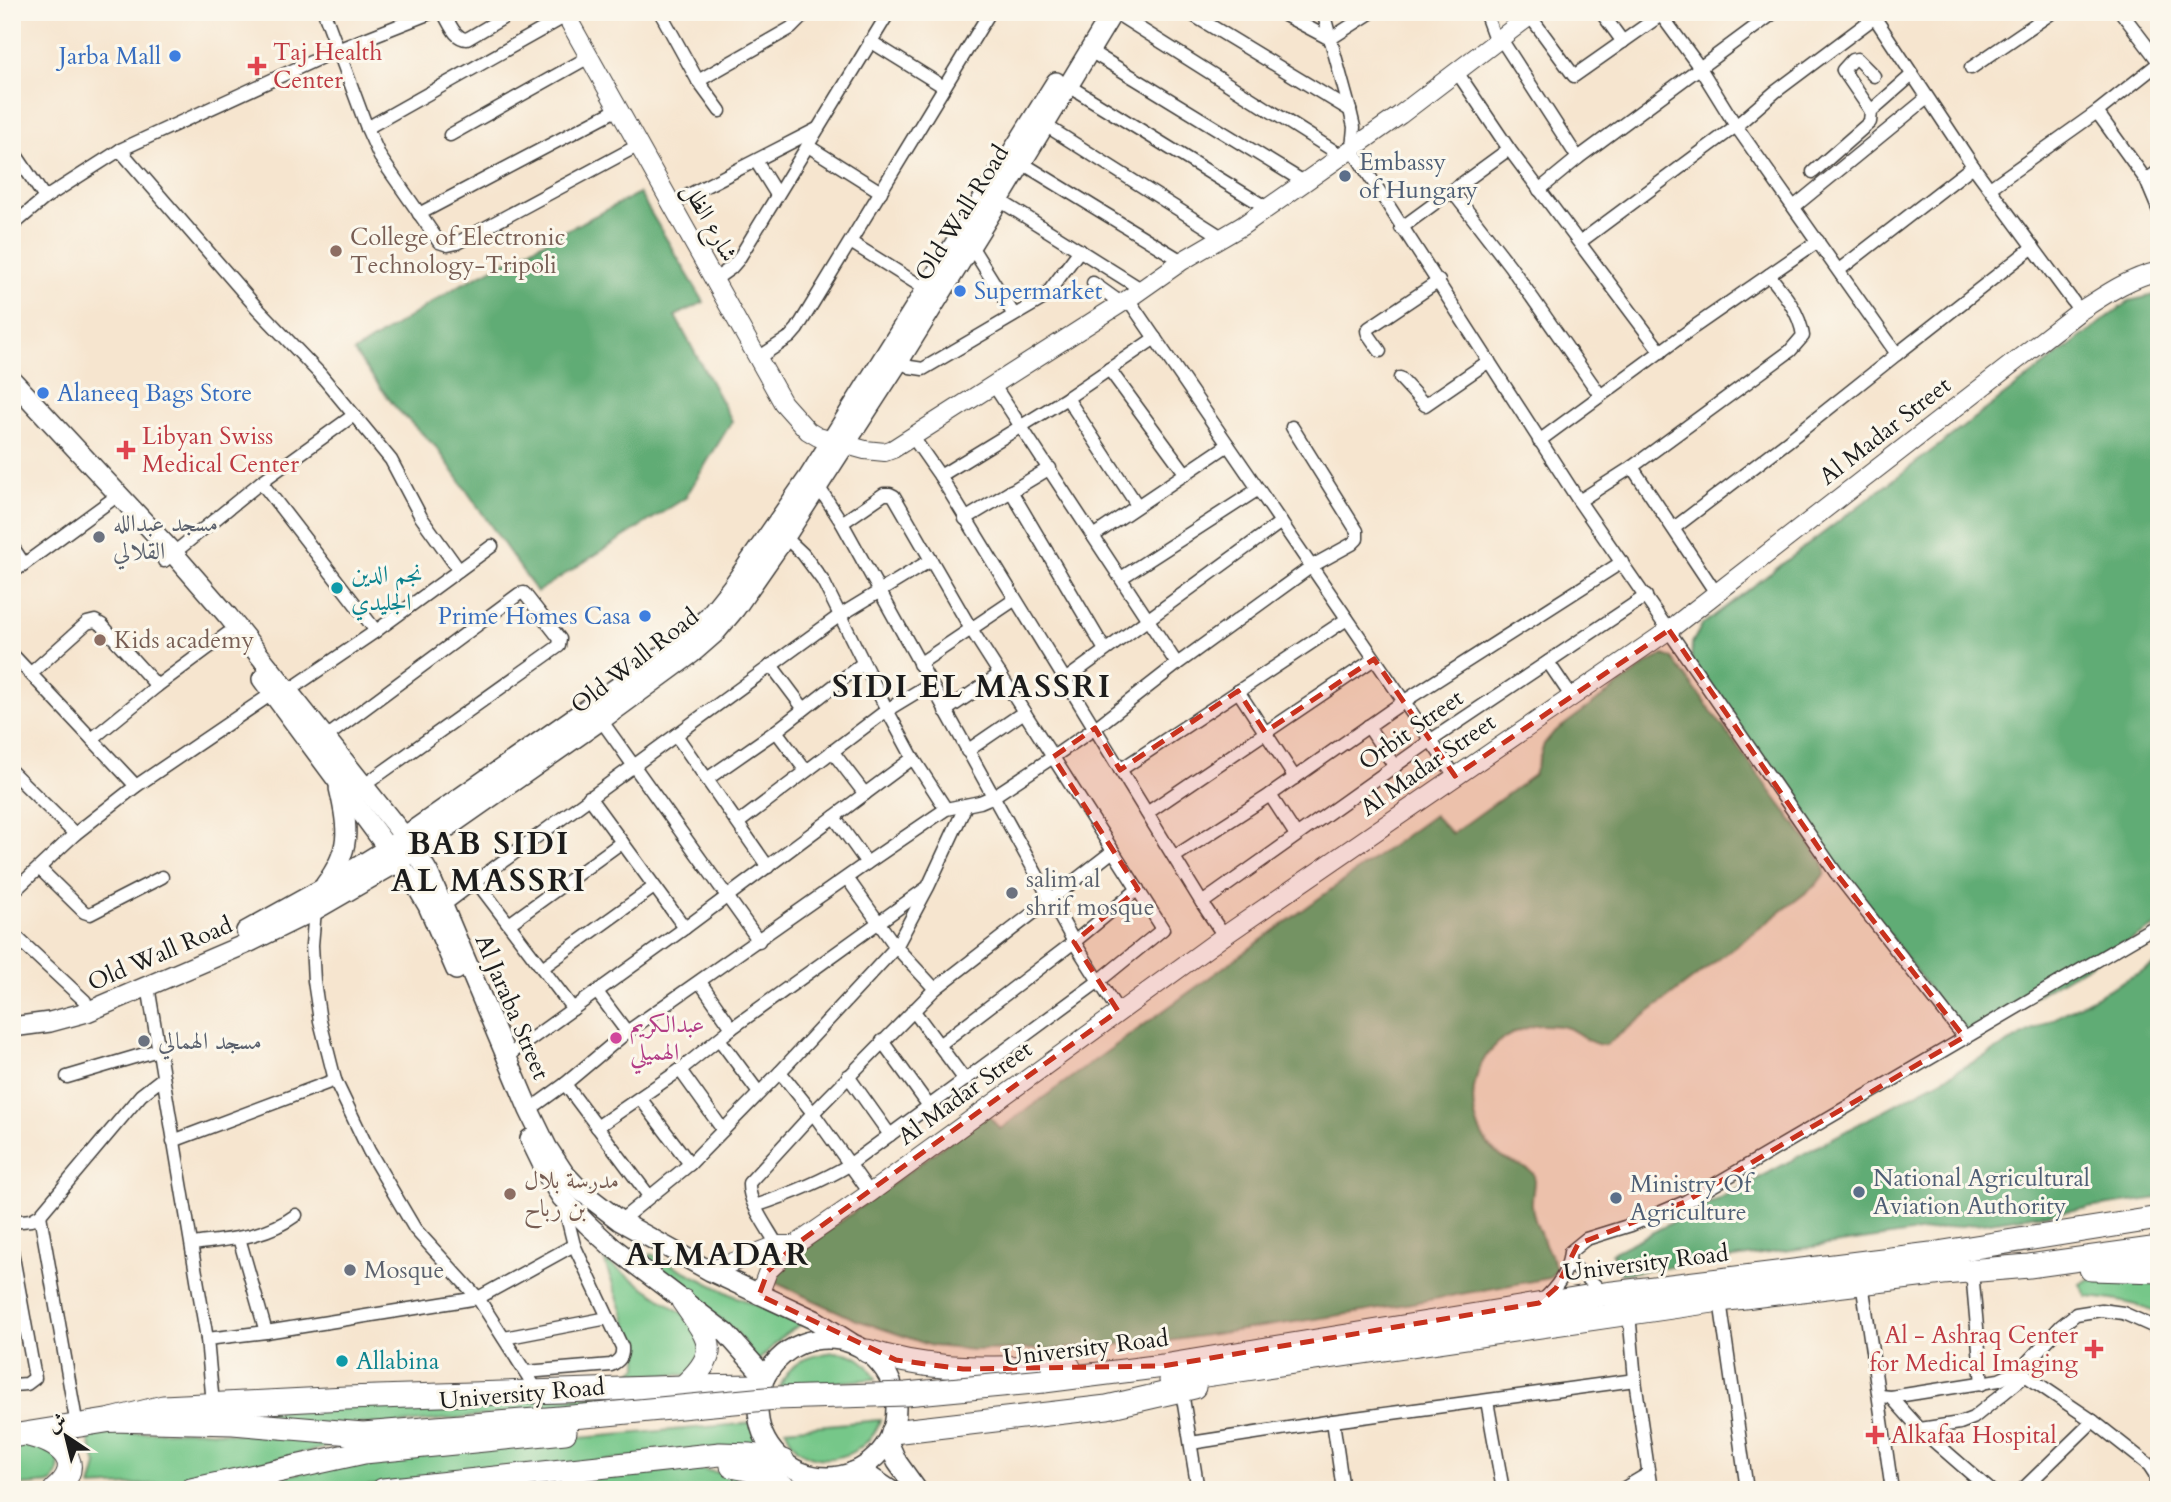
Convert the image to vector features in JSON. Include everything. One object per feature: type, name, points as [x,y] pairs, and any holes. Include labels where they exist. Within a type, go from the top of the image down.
[{"type":"highway","name":"University Road","points":[[1175,1379],[1539,1303],[1931,1254],[2159,1218]]},
{"type":"highway","name":"University Road","points":[[191,1490],[364,1452],[762,1399],[1044,1389],[1175,1379],[1720,1300],[1862,1282],[2029,1266],[2159,1248]]},
{"type":"highway","points":[[2029,1266],[2063,1270],[2159,1271]]},
{"type":"highway","points":[[683,1301],[708,1341],[706,1363],[683,1387]]},
{"type":"highway","points":[[858,1346],[896,1360],[962,1369],[1175,1379]]},
{"type":"highway","points":[[890,1437],[1107,1407],[1175,1379]]},
{"type":"highway","points":[[112,1420],[163,1407],[763,1382]]},
{"type":"highway","name":"University Road","points":[[20,1435],[112,1420],[233,1423],[363,1434],[597,1422]]},
{"type":"highway","points":[[20,1435],[54,1443],[62,1449],[67,1457],[69,1470],[64,1482],[55,1490]]},
{"type":"highway","points":[[383,1490],[670,1458],[746,1468],[779,1481],[790,1474]]},
{"type":"main road","name":"Old Wall Road","points":[[12,1020],[85,1001],[249,930],[401,849],[601,720],[691,654],[715,633],[735,609],[818,486],[836,443],[1099,12]]},
{"type":"main road","name":"Old Wall Road","points":[[12,1027],[50,1022],[87,1012],[259,938],[315,910],[684,640],[732,587],[808,478],[899,361],[1114,12]]},
{"type":"main road","name":"Al Jaraba Street","points":[[12,380],[168,557],[227,634],[325,738],[363,786],[401,849],[535,1152],[562,1198],[587,1224],[726,1333],[763,1382]]},
{"type":"main road","name":"Al Jaraba Street","points":[[12,398],[110,501],[228,616],[336,777],[401,849],[428,872],[529,1110],[547,1147],[580,1191],[620,1221],[710,1271],[815,1320],[858,1346]]},
{"type":"main road","points":[[320,890],[342,858],[346,843],[345,819],[336,777]]},
{"type":"main road","points":[[648,1273],[643,1258],[646,1250],[653,1245],[663,1244]]},
{"type":"main road","points":[[808,1490],[790,1474],[769,1446],[760,1427],[758,1407],[763,1382],[776,1361],[792,1348],[810,1340],[830,1338],[858,1346],[884,1366],[894,1387],[897,1409],[890,1437],[873,1460],[846,1479]]},
{"type":"main road","points":[[890,1437],[897,1462],[917,1490]]},
{"type":"main road","points":[[790,1474],[846,1479],[872,1478],[890,1490]]},
{"type":"street","points":[[324,12],[380,157],[439,242],[448,245],[457,243],[639,145]]},
{"type":"street","points":[[12,226],[46,198],[120,150],[337,50],[433,12]]},
{"type":"street","points":[[440,12],[461,39],[467,39],[513,12]]},
{"type":"street","points":[[660,12],[698,81],[720,111]]},
{"type":"street","points":[[698,81],[791,28],[800,19],[802,12]]},
{"type":"street","points":[[714,280],[738,260],[889,12]]},
{"type":"street","points":[[758,358],[790,337],[797,329],[852,243],[990,12]]},
{"type":"street","points":[[1114,12],[1347,153],[1439,281],[1579,501],[1836,873],[1964,1037]]},
{"type":"street","points":[[1188,12],[1350,110]]},
{"type":"street","points":[[1279,12],[1330,39]]},
{"type":"street","points":[[1323,12],[1354,127],[1347,153]]},
{"type":"street","points":[[1330,39],[1372,12]]},
{"type":"street","points":[[1485,12],[1499,40],[1578,158]]},
{"type":"street","points":[[1601,12],[1623,42]]},
{"type":"street","points":[[1539,190],[1775,12]]},
{"type":"street","points":[[1971,68],[2053,12]]},
{"type":"street","points":[[1990,188],[2097,112],[2159,63],[2121,12]]},
{"type":"street","points":[[836,443],[865,450],[885,452],[893,449],[1304,183],[1532,14],[1574,76],[1662,13],[1736,126],[1897,354]]},
{"type":"street","points":[[367,128],[565,14]]},
{"type":"street","name":"شارع الظل","points":[[565,14],[783,403],[808,430],[836,443]]},
{"type":"street","points":[[1580,243],[1736,126],[1873,14],[1973,166],[2080,311]]},
{"type":"street","points":[[870,41],[944,87]]},
{"type":"street","points":[[1090,51],[1304,183]]},
{"type":"street","points":[[450,135],[589,57]]},
{"type":"street","points":[[1814,172],[1870,122],[1871,111],[1843,70],[1852,60],[1857,60],[1874,76]]},
{"type":"street","points":[[1457,72],[1509,149],[1661,352]]},
{"type":"street","points":[[1871,111],[1912,75]]},
{"type":"street","points":[[1069,86],[1267,208]]},
{"type":"street","points":[[1795,206],[1927,98]]},
{"type":"street","points":[[419,214],[618,109]]},
{"type":"street","points":[[2097,112],[2146,180],[2159,211]]},
{"type":"street","points":[[1045,125],[1222,237]]},
{"type":"street","points":[[671,204],[819,128]]},
{"type":"street","points":[[808,146],[881,192]]},
{"type":"street","points":[[12,149],[46,198]]},
{"type":"street","points":[[1401,228],[1509,149]]},
{"type":"street","points":[[120,150],[257,308],[320,374],[391,460],[421,517],[459,570]]},
{"type":"street","points":[[756,161],[777,195]]},
{"type":"street","points":[[1022,163],[1182,261]]},
{"type":"street","points":[[1839,270],[1973,166]]},
{"type":"street","points":[[2146,180],[2159,171]]},
{"type":"street","points":[[1452,191],[1510,266],[1600,396]]},
{"type":"street","points":[[999,200],[1080,250],[1130,297],[1257,490],[1455,776]]},
{"type":"street","points":[[1539,441],[1818,241]]},
{"type":"street","points":[[852,243],[927,290]]},
{"type":"street","points":[[971,246],[1014,315]]},
{"type":"street","points":[[1674,528],[2033,247]]},
{"type":"street","points":[[899,361],[910,368],[923,369],[1044,298],[1080,250]]},
{"type":"street","name":"Al Madar Street","points":[[759,1295],[768,1271],[796,1245],[1224,936],[1669,630],[2080,311],[2118,286],[2159,271]]},
{"type":"street","points":[[1579,501],[1632,467],[1790,351],[1803,336],[1801,323],[1769,275]]},
{"type":"street","points":[[1380,351],[1368,334],[1369,328],[1439,281]]},
{"type":"street","points":[[1093,283],[1130,297]]},
{"type":"street","points":[[940,476],[1067,398],[1155,338]]},
{"type":"street","points":[[1400,378],[1425,405],[1489,360]]},
{"type":"street","points":[[1110,369],[1185,474]]},
{"type":"street","points":[[993,384],[1177,664]]},
{"type":"street","points":[[1067,398],[1137,505]]},
{"type":"street","points":[[168,557],[261,482],[354,415]]},
{"type":"street","points":[[529,1110],[627,1032],[867,863],[946,809],[994,796],[1095,728],[1177,664],[1312,566],[1352,544],[1357,539],[1357,531],[1292,427]]},
{"type":"street","points":[[912,436],[940,476],[1014,600],[1224,936]]},
{"type":"street","points":[[1093,536],[1228,445]]},
{"type":"street","points":[[1632,467],[1716,593]]},
{"type":"street","points":[[965,519],[1049,468]]},
{"type":"street","points":[[261,482],[376,631]]},
{"type":"street","points":[[818,486],[842,523],[1074,942],[1118,1011]]},
{"type":"street","points":[[1121,578],[1257,490]]},
{"type":"street","points":[[1012,491],[1105,650]]},
{"type":"street","points":[[755,1206],[794,1193],[849,1165],[1163,931],[971,629],[894,496],[884,494],[842,523]]},
{"type":"street","points":[[12,573],[110,501]]},
{"type":"street","points":[[1065,680],[1281,522]]},
{"type":"street","points":[[785,537],[813,566],[823,581],[862,664],[913,758],[946,809]]},
{"type":"street","points":[[12,546],[24,564]]},
{"type":"street","points":[[12,893],[75,834],[136,786],[376,631],[492,546]]},
{"type":"street","points":[[443,906],[839,616],[931,560]]},
{"type":"street","points":[[1174,857],[1270,795],[1403,702],[1622,562]]},
{"type":"street","points":[[325,738],[519,594],[524,593],[560,639],[559,646],[363,786]]},
{"type":"street","name":"Orbit Street","points":[[1202,903],[1430,741],[1646,596]]},
{"type":"street","points":[[919,664],[1014,600]]},
{"type":"street","points":[[1120,770],[1348,619]]},
{"type":"street","points":[[31,673],[87,623],[95,621],[102,625],[157,686]]},
{"type":"street","points":[[92,739],[227,634]]},
{"type":"street","points":[[12,654],[136,786]]},
{"type":"street","points":[[1147,813],[1374,659]]},
{"type":"street","points":[[1548,662],[1571,696]]},
{"type":"street","points":[[707,779],[776,731],[862,664]]},
{"type":"street","points":[[771,665],[804,709]]},
{"type":"street","points":[[945,711],[1000,674]]},
{"type":"street","points":[[738,823],[887,710],[930,684]]},
{"type":"street","points":[[1238,691],[1295,778]]},
{"type":"street","points":[[967,751],[1024,712]]},
{"type":"street","points":[[601,720],[759,941]]},
{"type":"street","points":[[1368,726],[1395,767]]},
{"type":"street","points":[[776,731],[806,771]]},
{"type":"street","points":[[676,735],[768,867]]},
{"type":"street","points":[[832,751],[865,794]]},
{"type":"street","points":[[506,1057],[913,758]]},
{"type":"street","points":[[15,781],[75,834]]},
{"type":"street","points":[[1270,795],[1297,835]]},
{"type":"street","points":[[589,797],[685,928]]},
{"type":"street","points":[[620,1221],[690,1164],[896,947],[928,887],[966,805]]},
{"type":"street","points":[[834,817],[867,863]]},
{"type":"street","points":[[509,924],[622,842]]},
{"type":"street","points":[[777,1245],[755,1206],[748,1188],[749,1183],[848,1076],[935,989],[1113,851]]},
{"type":"street","points":[[39,868],[84,912],[90,914],[162,877]]},
{"type":"street","points":[[847,878],[896,947],[935,989]]},
{"type":"street","points":[[476,881],[573,1009]]},
{"type":"street","points":[[542,968],[654,887]]},
{"type":"street","points":[[597,1127],[680,1070],[732,1028],[928,887]]},
{"type":"street","points":[[939,1045],[1074,942],[1138,889]]},
{"type":"street","points":[[315,910],[312,945],[314,981],[320,1021],[335,1080],[369,1151],[415,1229],[478,1298],[538,1392]]},
{"type":"street","points":[[1539,1303],[1556,1288],[1569,1262],[1570,1252],[1586,1239],[1631,1225],[1685,1202],[2159,924]]},
{"type":"street","points":[[12,933],[85,1001]]},
{"type":"street","points":[[700,982],[732,1028]]},
{"type":"street","points":[[148,986],[207,1339],[213,1405]]},
{"type":"street","points":[[597,992],[627,1032]]},
{"type":"street","points":[[913,1010],[965,1080]]},
{"type":"street","points":[[719,1039],[759,1093]]},
{"type":"street","points":[[882,1041],[929,1107]]},
{"type":"street","points":[[67,1077],[158,1050]]},
{"type":"street","points":[[680,1070],[723,1130]]},
{"type":"street","points":[[780,1072],[870,1193]]},
{"type":"street","points":[[848,1076],[890,1135]]},
{"type":"street","points":[[12,1222],[31,1220],[40,1215],[141,1095],[163,1078]]},
{"type":"street","points":[[173,1141],[335,1080]]},
{"type":"street","points":[[565,1084],[649,1196]]},
{"type":"street","points":[[640,1098],[690,1164]]},
{"type":"street","points":[[526,1372],[611,1365],[623,1354],[574,1245],[562,1198]]},
{"type":"street","points":[[40,1215],[77,1426]]},
{"type":"street","points":[[192,1244],[239,1238],[272,1230],[296,1215]]},
{"type":"street","points":[[239,1238],[267,1332]]},
{"type":"street","points":[[207,1339],[478,1298],[574,1245]]},
{"type":"street","points":[[710,1271],[777,1245],[796,1245]]},
{"type":"street","points":[[12,1251],[35,1378],[27,1384],[12,1385]]},
{"type":"street","points":[[1569,1262],[1605,1294]]},
{"type":"street","points":[[1972,1271],[1982,1384]]},
{"type":"street","points":[[1862,1282],[1885,1396],[1892,1490]]},
{"type":"street","points":[[1720,1300],[1747,1490]]},
{"type":"street","points":[[1920,1429],[1973,1418],[2022,1373],[2061,1326],[2076,1314],[2101,1310],[2123,1313],[2159,1329]]},
{"type":"street","points":[[1629,1313],[1635,1380],[1651,1490]]},
{"type":"street","points":[[504,1338],[608,1318]]},
{"type":"street","points":[[1885,1396],[1982,1384],[2022,1373]]},
{"type":"street","points":[[2022,1373],[2093,1421],[2150,1465],[2157,1486],[2152,1490]]},
{"type":"street","points":[[1175,1379],[1191,1443],[1198,1490]]},
{"type":"street","points":[[1191,1443],[1333,1420],[1635,1380]]},
{"type":"street","points":[[1885,1396],[1990,1490]]},
{"type":"street","points":[[1487,1401],[1503,1490]]},
{"type":"street","points":[[1333,1420],[1343,1490]]},
{"type":"street","points":[[2022,1490],[2093,1421]]},
{"type":"street","points":[[1621,1490],[1648,1474]]},
{"type":"highlighted area","points":[[1669,630],[1836,873],[1964,1037],[1685,1202],[1578,1244],[1556,1288],[1539,1303],[1163,1366],[963,1369],[896,1360],[759,1295],[768,1271],[795,1245],[1118,1011],[1074,942],[1138,889],[1053,757],[1095,728],[1120,770],[1238,691],[1265,732],[1374,659],[1455,776]]},
{"type":"green space","points":[[639,193],[704,302],[675,316],[732,421],[685,498],[537,592],[437,448],[396,408],[354,352],[458,286]]},
{"type":"green space","points":[[2159,294],[2159,924],[1964,1037],[1691,663],[1692,643],[1702,625],[2129,301]]},
{"type":"green space","points":[[1664,655],[1672,658],[1823,862],[1825,873],[1816,885],[1606,1045],[1591,1042],[1565,1027],[1536,1026],[1505,1038],[1492,1049],[1482,1063],[1473,1096],[1475,1114],[1480,1130],[1494,1152],[1534,1174],[1532,1210],[1557,1270],[1549,1278],[1368,1311],[1168,1341],[1056,1349],[973,1350],[932,1346],[854,1319],[774,1282],[773,1273],[779,1267],[987,1114],[1000,1129],[1434,815],[1452,834],[1534,775],[1544,744],[1553,733],[1653,660]]},
{"type":"green space","points":[[2159,962],[2159,1198],[1621,1274],[1612,1253],[1744,1186]]},
{"type":"green space","points":[[651,1254],[732,1295],[801,1324],[784,1335],[758,1361],[737,1333],[648,1261]]},
{"type":"green space","points":[[604,1260],[691,1319],[706,1338],[692,1375],[630,1374],[638,1367],[638,1355]]},
{"type":"green space","points":[[2102,1272],[2159,1275],[2159,1314],[2124,1302],[2087,1297],[2080,1284]]},
{"type":"green space","points":[[834,1352],[860,1359],[876,1379],[780,1387],[789,1371],[801,1361]]},
{"type":"green space","points":[[746,1391],[397,1424],[310,1424],[222,1408]]},
{"type":"green space","points":[[880,1420],[873,1434],[862,1446],[849,1454],[833,1458],[818,1458],[804,1453],[793,1444],[786,1429]]},
{"type":"green space","points":[[753,1423],[760,1444],[328,1490],[226,1490],[371,1456]]},
{"type":"green space","points":[[195,1430],[346,1443],[172,1483],[91,1487],[97,1465],[87,1435]]},
{"type":"green space","points":[[40,1444],[59,1459],[58,1473],[52,1483],[12,1486],[12,1447]]},
{"type":"green space","points":[[691,1468],[734,1475],[774,1490],[484,1490]]},
{"type":"place","name":"Jarba Mall","points":[[175,56]]},
{"type":"place","name":"Taj Health Center","points":[[257,66]]},
{"type":"place","name":"Embassy of Hungary","points":[[1345,176]]},
{"type":"place","name":"College of Electronic Technology-Tripoli","points":[[336,251]]},
{"type":"place","name":"Supermarket","points":[[960,291]]},
{"type":"place","name":"Alaneeq Bags Store","points":[[43,393]]},
{"type":"place","name":"Libyan Swiss Medical Center","points":[[126,450]]},
{"type":"place","name":"مسجد عبدالله القلالي","points":[[99,537]]},
{"type":"place","name":"نجم الدين الجليدي","points":[[337,588]]},
{"type":"place","name":"Prime Homes Casa","points":[[645,616]]},
{"type":"place","name":"Kids academy","points":[[100,640]]},
{"type":"place","name":"salim al shrif mosque","points":[[1012,893]]},
{"type":"place","name":"عبدالكريم الهميلي","points":[[616,1038]]},
{"type":"place","name":"مسجد الهمالي","points":[[144,1041]]},
{"type":"place","name":"National Agricultural Aviation Authority","points":[[1859,1192]]},
{"type":"place","name":"مدرسة بلال بن رباح","points":[[510,1194]]},
{"type":"place","name":"Ministry Of Agriculture","points":[[1616,1198]]},
{"type":"place","name":"Mosque","points":[[350,1270]]},
{"type":"place","name":"Al - Ashraq Center for Medical Imaging","points":[[2094,1349]]},
{"type":"place","name":"Allabina","points":[[342,1361]]},
{"type":"place","name":"Alkafaa Hospital","points":[[1875,1435]]},
{"type":"district","name":"SIDI EL MASSRI","points":[[972,687]]},
{"type":"district","name":"BAB SIDI AL MASSRI","points":[[489,862]]},
{"type":"district","name":"ALMADAR","points":[[718,1255]]}]
